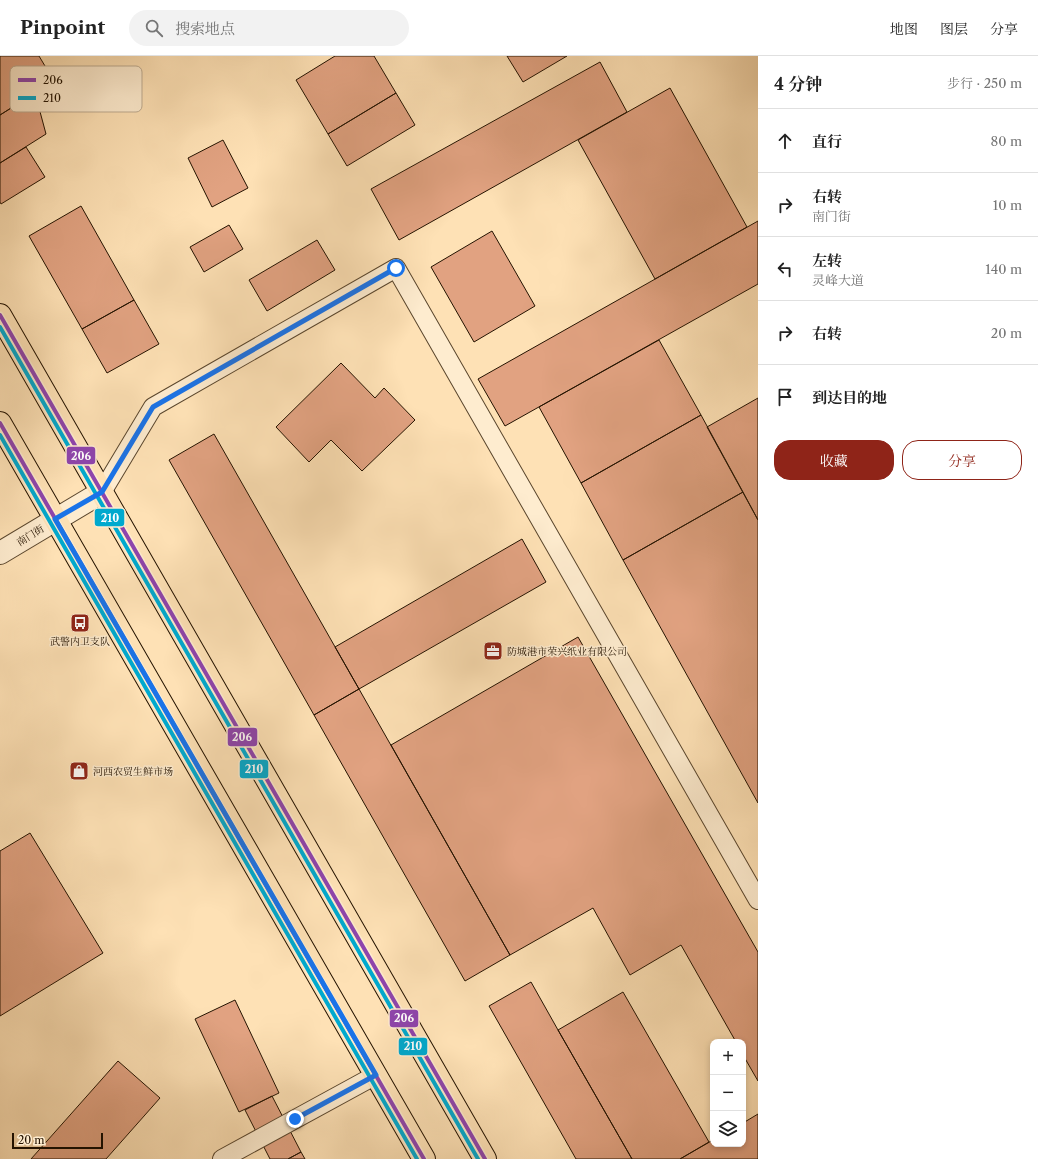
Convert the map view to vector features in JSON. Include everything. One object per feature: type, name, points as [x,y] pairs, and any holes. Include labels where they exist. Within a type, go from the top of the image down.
[{"type":"main road","points":[[0,315],[485,1159]]},
{"type":"main road","points":[[0,423],[424,1159]]},
{"type":"street","name":"南门街","points":[[0,553],[102,492]]},
{"type":"lane","points":[[102,492],[153,407],[396,268],[758,900]]},
{"type":"lane","points":[[222,1159],[376,1075]]},
{"type":"building","points":[[0,56],[39,56],[45,66],[10,66],[10,109],[0,115]]},
{"type":"building","points":[[335,56],[374,56],[396,93],[328,134],[296,80]]},
{"type":"building","points":[[507,56],[567,56],[523,82]]},
{"type":"building","points":[[600,62],[627,112],[399,240],[371,189]]},
{"type":"building","points":[[670,88],[747,227],[655,279],[578,140]]},
{"type":"building","points":[[396,93],[415,125],[347,166],[328,134]]},
{"type":"building","points":[[10,109],[10,112],[40,112],[46,134],[0,163],[0,115]]},
{"type":"building","points":[[223,140],[248,188],[212,207],[188,158]]},
{"type":"building","points":[[26,147],[45,177],[1,204],[0,163]]},
{"type":"building","points":[[81,206],[134,300],[82,329],[29,236]]},
{"type":"building","points":[[758,221],[758,284],[505,426],[478,379]]},
{"type":"building","points":[[229,225],[243,249],[204,272],[190,247]]},
{"type":"building","points":[[492,231],[535,306],[474,342],[431,267]]},
{"type":"building","points":[[317,240],[335,270],[267,311],[249,280]]},
{"type":"building","points":[[134,300],[159,344],[107,373],[82,329]]},
{"type":"building","points":[[659,340],[701,415],[581,483],[539,407]]},
{"type":"building","points":[[341,363],[375,398],[384,388],[415,420],[362,471],[331,440],[309,462],[276,427]]},
{"type":"building","points":[[758,398],[758,520],[707,427]]},
{"type":"building","points":[[701,415],[743,492],[623,560],[581,483]]},
{"type":"building","points":[[214,434],[359,689],[314,715],[169,460]]},
{"type":"building","points":[[743,492],[758,520],[758,803],[623,560]]},
{"type":"building","points":[[522,539],[546,582],[359,689],[335,647]]},
{"type":"building","points":[[578,637],[758,952],[758,1081],[746,1060],[746,1039],[734,1039],[681,945],[630,975],[593,908],[510,955],[391,745]]},
{"type":"building","points":[[359,689],[510,955],[465,981],[314,715]]},
{"type":"building","points":[[30,833],[103,953],[0,1016],[0,851]]},
{"type":"building","points":[[531,982],[632,1159],[576,1159],[489,1006]]},
{"type":"building","points":[[623,992],[709,1142],[680,1159],[632,1159],[558,1030]]},
{"type":"building","points":[[235,1000],[279,1093],[239,1112],[195,1019]]},
{"type":"building","points":[[118,1061],[160,1098],[106,1159],[31,1159]]},
{"type":"building","points":[[272,1096],[301,1152],[288,1159],[270,1159],[245,1110]]},
{"type":"building","points":[[758,1114],[758,1159],[680,1159],[710,1142],[710,1147],[746,1147],[746,1121]]},
{"type":"building","points":[[301,1152],[305,1159],[288,1159]]},
{"type":"transit line","name":"206","points":[[0,315],[485,1159]]},
{"type":"transit line","name":"210","points":[[0,327],[478,1159]]},
{"type":"transit line","name":"206","points":[[0,423],[424,1159]]},
{"type":"transit line","name":"210","points":[[0,435],[417,1159]]},
{"type":"place","name":"武警内卫支队","points":[[80,623]]},
{"type":"place","name":"防城港市荣兴纸业有限公司","points":[[493,651]]},
{"type":"place","name":"河西农贸生鲜市场","points":[[79,771]]},
{"type":"route","points":[[295,1119],[376,1075],[55,519],[102,492],[153,407],[396,268]]}]
